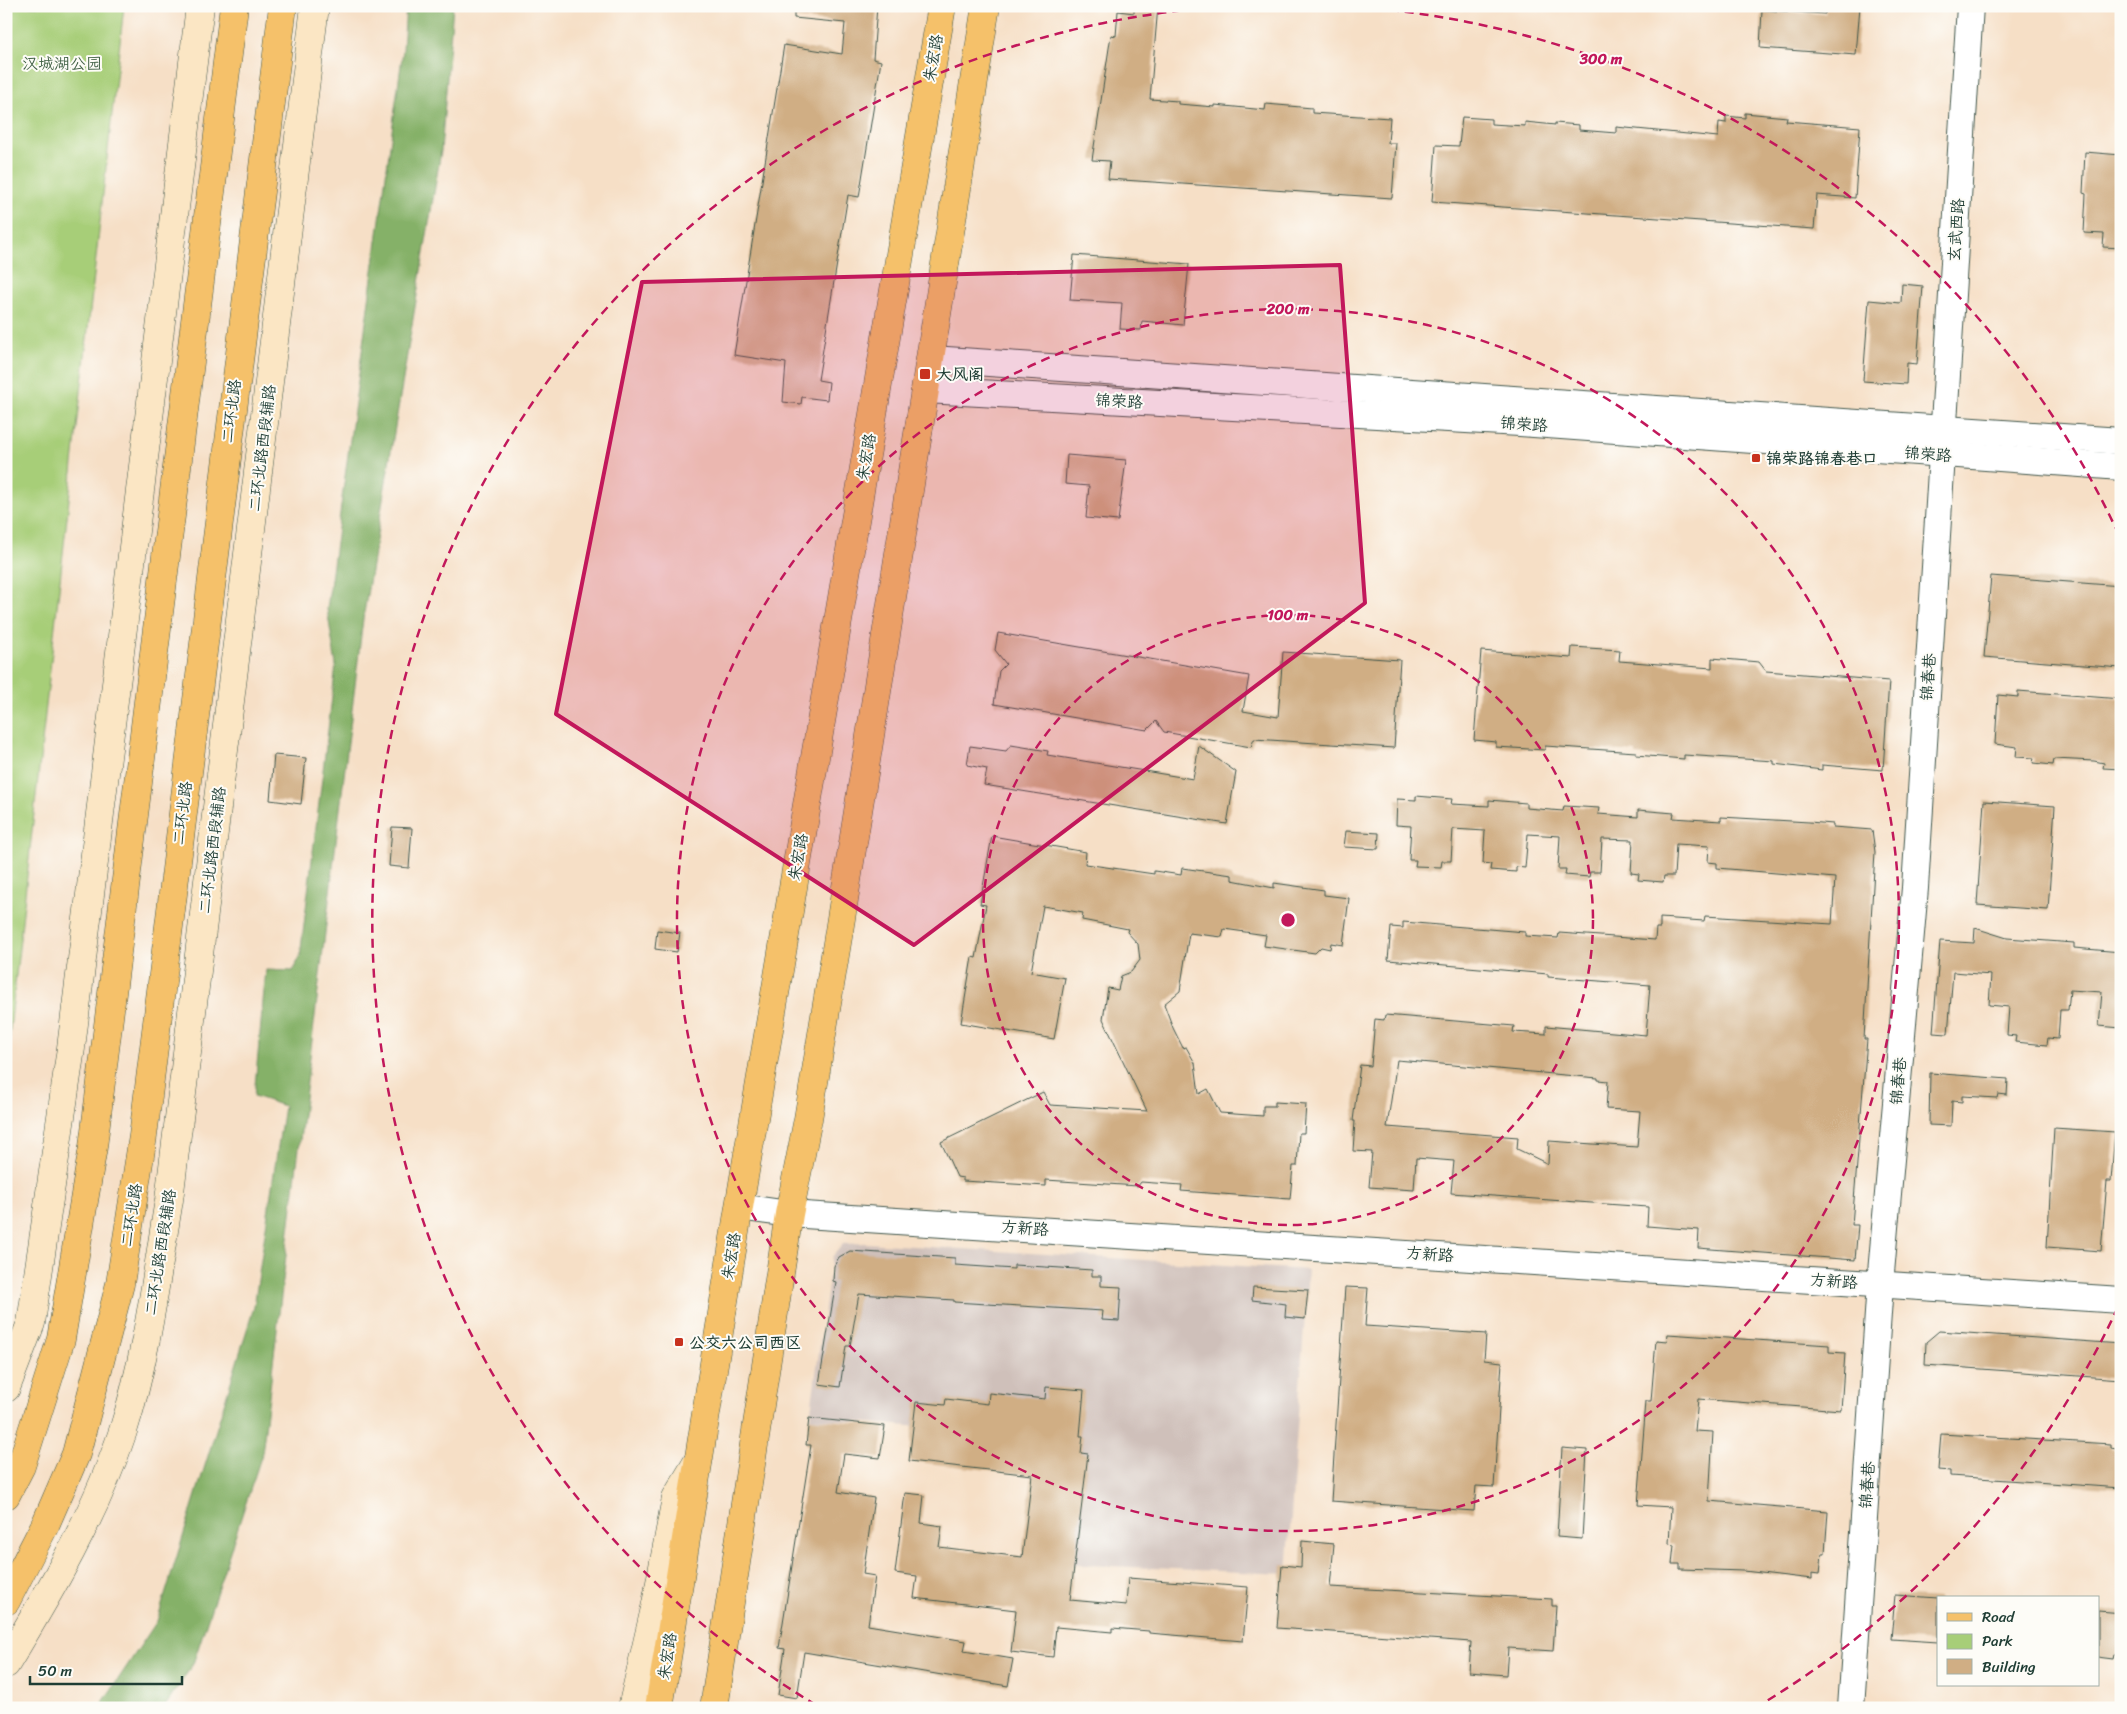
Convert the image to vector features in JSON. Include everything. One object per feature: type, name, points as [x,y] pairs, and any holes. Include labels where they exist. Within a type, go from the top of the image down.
[{"type":"main road","points":[[6,1388],[32,1323],[70,1058],[200,6]]},
{"type":"main road","points":[[6,1495],[22,1466],[61,1339],[92,1147],[234,6]]},
{"type":"main road","name":"二环北路","points":[[6,1601],[46,1523],[76,1454],[120,1284],[145,1116],[283,6]]},
{"type":"main road","name":"二环北路西段辅路","points":[[6,1664],[46,1598],[98,1496],[123,1431],[141,1366],[169,1200],[315,6]]},
{"type":"main road","name":"朱宏路","points":[[659,1708],[739,1207],[942,6]]},
{"type":"main road","points":[[714,1708],[789,1214],[810,1110],[932,359],[986,6]]},
{"type":"main road","points":[[632,1708],[663,1570],[676,1498],[698,1461]]},
{"type":"street","name":"玄武西路","points":[[1941,455],[1970,6]]},
{"type":"street","name":"锦荣路","points":[[932,359],[2121,442]]},
{"type":"street","name":"锦荣路","points":[[926,390],[1520,423],[2121,467]]},
{"type":"street","name":"锦春巷","points":[[1851,1708],[1880,1284],[1915,888],[1941,455]]},
{"type":"street","name":"方新路","points":[[739,1207],[789,1214],[2121,1300]]},
{"type":"highlighted area","points":[[1340,265],[1365,603],[914,945],[556,714],[642,282]]},
{"type":"shaded area","points":[[865,1243],[1308,1270],[1287,1574],[1064,1564],[1080,1440],[810,1418],[832,1257],[843,1244]]},
{"type":"green space","name":"汉城湖公园","points":[[6,6],[124,6],[6,1065]]},
{"type":"green space","points":[[406,6],[453,6],[441,151],[363,619],[262,1454],[193,1664],[164,1708],[99,1708],[157,1621],[254,1307],[284,1106],[254,1096],[266,970],[293,971],[300,957],[336,665],[327,609],[403,50]]},
{"type":"building","points":[[794,6],[877,6],[873,59],[881,61],[859,197],[848,195],[818,380],[829,382],[827,400],[802,397],[801,404],[783,402],[786,363],[734,355],[784,45],[842,54],[845,23],[794,18]]},
{"type":"building","points":[[1134,6],[1158,6],[1150,99],[1178,101],[1178,104],[1215,107],[1215,105],[1265,110],[1266,104],[1312,108],[1312,113],[1390,118],[1388,143],[1396,143],[1392,198],[1108,179],[1110,161],[1092,160],[1111,35],[1116,36],[1118,11],[1134,13]]},
{"type":"building","points":[[1826,6],[1860,6],[1856,55],[1760,48],[1762,10],[1825,14]]},
{"type":"building","points":[[1745,113],[1787,117],[1786,121],[1860,127],[1855,198],[1817,195],[1814,229],[1432,202],[1436,145],[1459,146],[1462,117],[1491,119],[1491,124],[1525,126],[1525,122],[1555,125],[1555,123],[1579,125],[1579,130],[1616,133],[1616,127],[1718,137],[1719,122],[1726,123],[1726,116],[1745,118]]},
{"type":"building","points":[[2085,152],[2121,155],[2121,248],[2103,247],[2104,234],[2084,233],[2086,194],[2083,193]]},
{"type":"building","points":[[1074,255],[1189,264],[1183,325],[1142,321],[1141,330],[1120,329],[1122,303],[1070,300]]},
{"type":"building","points":[[1902,284],[1923,286],[1917,364],[1907,363],[1906,384],[1863,381],[1869,300],[1901,303]]},
{"type":"building","points":[[1067,455],[1126,460],[1118,521],[1086,518],[1089,486],[1065,484]]},
{"type":"building","points":[[1991,576],[2121,586],[2121,668],[1984,657]]},
{"type":"building","points":[[998,633],[1249,676],[1243,711],[1278,717],[1283,652],[1400,660],[1394,748],[1254,739],[1251,747],[1164,732],[1156,721],[1147,730],[994,704],[999,671],[1006,664],[995,650]]},
{"type":"building","points":[[1572,647],[1620,650],[1619,661],[1712,668],[1712,658],[1759,662],[1766,671],[1889,681],[1883,770],[1822,765],[1822,770],[1774,764],[1774,761],[1684,755],[1684,759],[1636,755],[1636,752],[1545,746],[1545,750],[1496,747],[1496,742],[1474,740],[1481,651],[1571,658]]},
{"type":"building","points":[[2018,691],[2121,699],[2121,769],[2103,768],[2104,763],[2094,761],[2054,759],[2053,765],[2033,763],[2034,758],[2016,757],[2017,747],[1995,744],[1998,695],[2018,697]]},
{"type":"building","points":[[1011,745],[1048,751],[1047,755],[1193,779],[1199,746],[1236,772],[1227,824],[984,785],[987,769],[967,765],[970,746],[1006,751]]},
{"type":"building","points":[[274,755],[306,758],[301,804],[270,800]]},
{"type":"building","points":[[1416,796],[1452,799],[1451,804],[1489,806],[1489,800],[1526,803],[1526,808],[1563,811],[1564,806],[1599,808],[1598,814],[1638,817],[1638,810],[1674,813],[1673,818],[1721,821],[1721,817],[1809,822],[1833,824],[1833,827],[1872,830],[1875,852],[1864,1039],[1867,1039],[1852,1225],[1858,1225],[1855,1260],[1698,1248],[1699,1230],[1647,1226],[1648,1207],[1451,1193],[1454,1161],[1416,1158],[1414,1190],[1369,1187],[1372,1152],[1353,1151],[1355,1121],[1353,1121],[1360,1065],[1371,1066],[1375,1019],[1384,1020],[1385,1015],[1514,1026],[1513,1032],[1546,1034],[1546,1026],[1646,1035],[1650,985],[1548,977],[1548,974],[1388,960],[1391,927],[1403,928],[1403,922],[1525,932],[1525,936],[1558,938],[1559,933],[1655,940],[1656,928],[1660,928],[1660,918],[1704,921],[1705,916],[1832,924],[1835,878],[1717,868],[1717,863],[1708,862],[1709,846],[1676,844],[1674,876],[1664,876],[1663,882],[1638,880],[1639,874],[1631,873],[1633,840],[1602,839],[1600,872],[1590,872],[1589,877],[1565,875],[1566,869],[1558,869],[1560,836],[1528,834],[1525,868],[1516,867],[1516,872],[1490,870],[1491,864],[1483,863],[1485,831],[1453,829],[1451,861],[1442,861],[1441,867],[1415,866],[1416,860],[1409,860],[1411,826],[1396,825],[1397,799],[1416,800]],"holes":[[[1397,1060],[1598,1078],[1598,1080],[1608,1081],[1606,1109],[1640,1111],[1637,1147],[1549,1141],[1548,1164],[1517,1149],[1518,1137],[1387,1127]]]},
{"type":"building","points":[[1984,801],[2055,806],[2048,910],[1977,905]]},
{"type":"building","points":[[392,827],[412,828],[409,868],[389,866]]},
{"type":"building","points":[[1346,831],[1379,833],[1378,849],[1344,847]]},
{"type":"building","points":[[992,836],[1086,852],[1085,864],[1154,874],[1154,871],[1181,875],[1182,868],[1232,875],[1232,880],[1274,888],[1274,883],[1324,890],[1324,895],[1349,898],[1343,945],[1331,943],[1330,949],[1321,947],[1315,953],[1264,946],[1266,935],[1224,929],[1222,937],[1189,933],[1180,991],[1164,1004],[1183,1048],[1186,1047],[1195,1063],[1199,1094],[1208,1089],[1220,1113],[1263,1116],[1263,1106],[1275,1106],[1275,1102],[1306,1104],[1304,1133],[1299,1133],[1297,1166],[1293,1166],[1290,1199],[1181,1191],[1182,1185],[1141,1182],[1138,1186],[1046,1180],[1046,1186],[963,1181],[963,1178],[957,1177],[941,1142],[1043,1092],[1050,1105],[1147,1111],[1103,1019],[1108,988],[1118,990],[1121,976],[1131,972],[1140,960],[1138,944],[1127,932],[1128,929],[1082,920],[1083,913],[1043,906],[1031,972],[1065,978],[1054,1039],[961,1023],[972,957],[976,958],[986,905],[980,904]]},
{"type":"building","points":[[1975,928],[2007,938],[2074,943],[2074,948],[2121,952],[2121,1028],[2099,1026],[2102,992],[2070,990],[2068,1010],[2060,1010],[2058,1039],[2048,1038],[2047,1045],[2015,1042],[2016,1036],[2007,1035],[2009,1007],[1989,1005],[1991,975],[1953,972],[1948,1034],[1933,1033],[1940,941],[1974,943]]},
{"type":"building","points":[[657,930],[680,933],[677,952],[655,949]]},
{"type":"building","points":[[1930,1073],[2008,1079],[2007,1095],[1998,1094],[1997,1098],[1962,1096],[1962,1102],[1952,1101],[1951,1126],[1929,1125]]},
{"type":"building","points":[[2054,1128],[2115,1132],[2111,1181],[2107,1181],[2101,1251],[2047,1247]]},
{"type":"building","points":[[850,1251],[955,1258],[955,1265],[1014,1269],[1014,1265],[1092,1270],[1092,1276],[1101,1276],[1101,1286],[1121,1287],[1119,1321],[1102,1320],[1103,1311],[859,1294],[850,1346],[846,1346],[840,1387],[819,1384],[836,1282],[833,1281],[834,1266],[839,1257]]},
{"type":"building","points":[[1253,1287],[1308,1290],[1305,1319],[1285,1317],[1286,1304],[1252,1300]]},
{"type":"building","points":[[1345,1287],[1368,1288],[1365,1326],[1486,1334],[1484,1360],[1502,1362],[1494,1487],[1476,1486],[1474,1511],[1331,1501]]},
{"type":"building","points":[[1939,1331],[2121,1344],[2121,1379],[1925,1365],[1926,1342]]},
{"type":"building","points":[[1668,1334],[1829,1345],[1829,1352],[1845,1353],[1841,1410],[1698,1399],[1695,1431],[1713,1432],[1709,1501],[1828,1511],[1825,1553],[1822,1553],[1820,1574],[1812,1573],[1812,1579],[1744,1571],[1680,1569],[1680,1564],[1672,1564],[1674,1545],[1669,1544],[1671,1507],[1638,1505],[1646,1401],[1651,1401],[1656,1340],[1667,1341]]},
{"type":"building","points":[[1046,1387],[1084,1390],[1080,1436],[1083,1436],[1081,1453],[1088,1454],[1070,1600],[1126,1605],[1128,1578],[1248,1587],[1243,1641],[1112,1628],[1112,1632],[1056,1627],[1053,1657],[1011,1652],[1016,1610],[914,1598],[917,1576],[895,1573],[905,1493],[924,1495],[921,1523],[942,1526],[939,1547],[1022,1557],[1032,1475],[909,1461],[916,1402],[945,1405],[946,1399],[988,1404],[989,1393],[1045,1399]]},
{"type":"building","points":[[809,1418],[885,1426],[880,1458],[844,1454],[838,1492],[874,1498],[863,1574],[875,1576],[868,1625],[966,1641],[964,1651],[1013,1659],[1008,1686],[804,1652],[797,1698],[778,1695],[785,1649],[779,1648],[811,1445],[806,1445]]},
{"type":"building","points":[[1941,1434],[2111,1444],[2111,1448],[2121,1450],[2121,1488],[1950,1476],[1950,1471],[1938,1470]]},
{"type":"building","points":[[1562,1448],[1587,1450],[1582,1539],[1557,1537]]},
{"type":"building","points":[[1302,1541],[1334,1544],[1330,1587],[1552,1599],[1552,1606],[1556,1606],[1553,1651],[1508,1648],[1506,1675],[1469,1672],[1471,1642],[1277,1628],[1282,1565],[1301,1567]]},
{"type":"building","points":[[1895,1595],[1937,1598],[1937,1642],[1891,1639]]},
{"type":"building","points":[[2100,1610],[2121,1612],[2121,1655],[2115,1655],[2114,1659],[2100,1657]]},
{"type":"place","name":"大风阁","points":[[925,374]]},
{"type":"place","name":"锦荣路锦春巷口","points":[[1756,458]]},
{"type":"place","name":"公交六公司西区","points":[[679,1342]]}]
